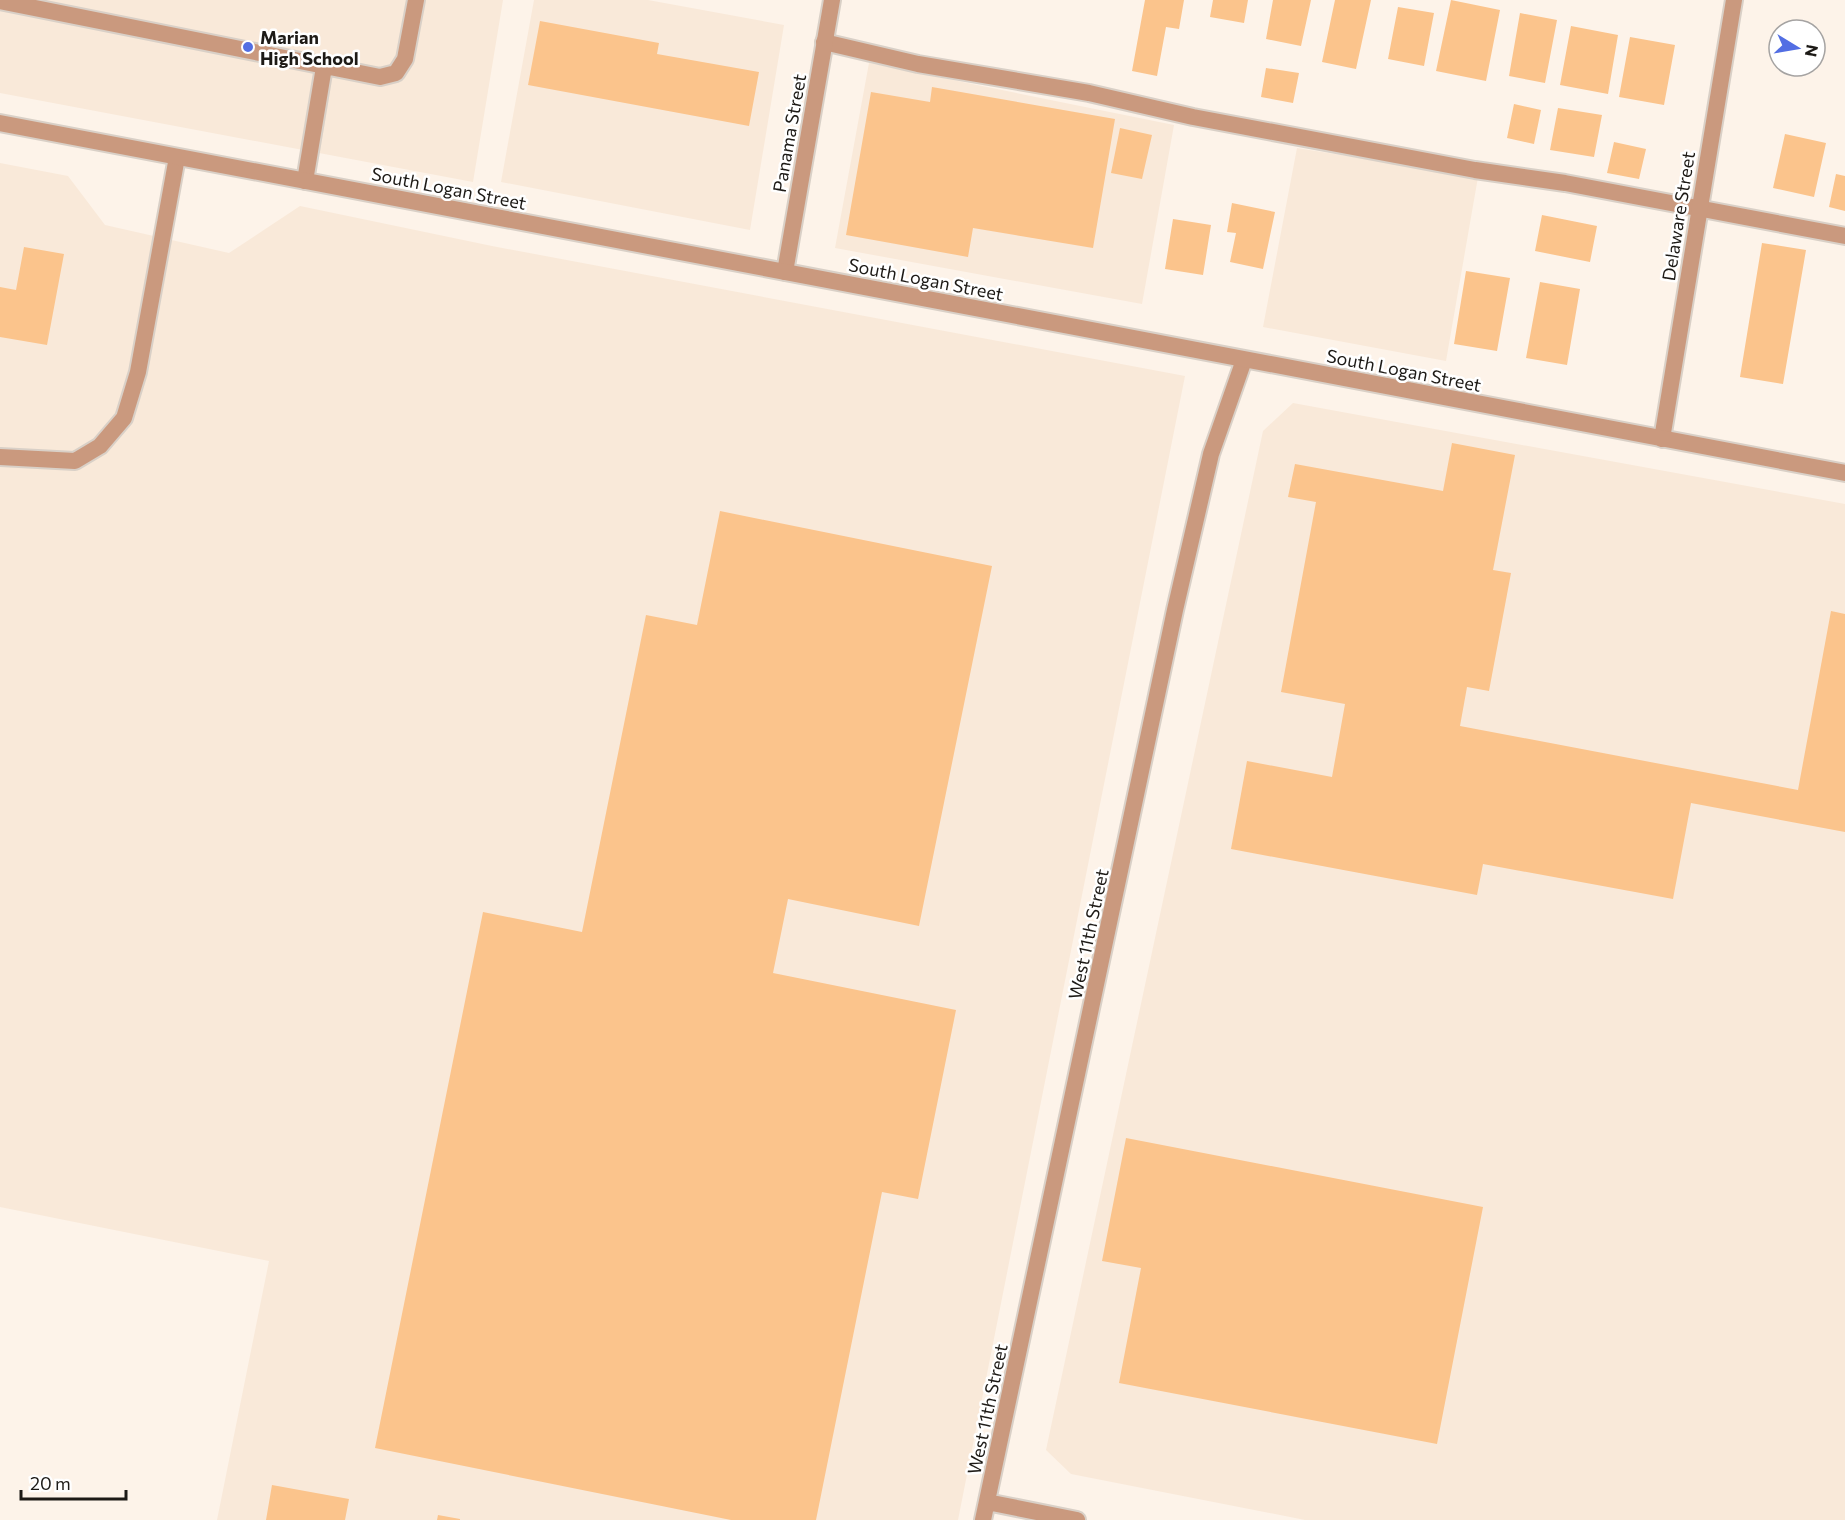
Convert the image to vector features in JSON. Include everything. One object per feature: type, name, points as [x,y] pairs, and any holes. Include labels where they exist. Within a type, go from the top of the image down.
[{"type":"street","points":[[0,1],[380,77],[396,73],[405,59],[416,0]]},
{"type":"street","name":"Panama Street","points":[[785,272],[832,0]]},
{"type":"street","name":"Delaware Street","points":[[1662,439],[1734,0]]},
{"type":"street","points":[[824,42],[918,64],[1089,93],[1192,117],[1845,236]]},
{"type":"street","points":[[305,181],[324,66]]},
{"type":"street","name":"South Logan Street","points":[[0,123],[1845,473]]},
{"type":"street","points":[[0,457],[75,461],[100,446],[124,418],[138,372],[177,157]]},
{"type":"street","name":"West 11th Street","points":[[983,1520],[1175,610],[1211,454],[1244,360]]},
{"type":"street","points":[[987,1502],[1077,1520]]},
{"type":"shaded area","name":"Marian High School","points":[[0,0],[503,0],[473,182],[0,93]]},
{"type":"shaded area","points":[[534,0],[648,0],[784,25],[750,230],[501,182]]},
{"type":"shaded area","points":[[869,63],[1174,125],[1142,304],[835,248]]},
{"type":"shaded area","points":[[1297,148],[1478,177],[1446,361],[1263,327]]},
{"type":"shaded area","points":[[0,163],[68,176],[105,225],[229,253],[300,206],[492,246],[1185,376],[958,1520],[217,1520],[269,1261],[0,1207]]},
{"type":"shaded area","points":[[1293,403],[1845,504],[1845,1520],[1305,1520],[1071,1474],[1046,1450],[1263,431]]},
{"type":"building","points":[[1145,0],[1184,0],[1179,29],[1166,27],[1157,76],[1132,71]]},
{"type":"building","points":[[1213,0],[1248,0],[1244,23],[1210,17]]},
{"type":"building","points":[[1273,0],[1311,0],[1301,46],[1266,39]]},
{"type":"building","points":[[1335,0],[1371,0],[1356,69],[1322,62]]},
{"type":"building","points":[[1451,0],[1500,10],[1486,81],[1436,71]]},
{"type":"building","points":[[1398,7],[1434,13],[1424,66],[1388,59]]},
{"type":"building","points":[[1520,13],[1557,20],[1545,83],[1509,76]]},
{"type":"building","points":[[540,21],[659,43],[657,54],[759,72],[749,126],[528,85]]},
{"type":"building","points":[[1571,26],[1618,35],[1608,94],[1560,85]]},
{"type":"building","points":[[1630,37],[1675,45],[1664,105],[1619,97]]},
{"type":"building","points":[[1266,68],[1299,73],[1293,103],[1261,97]]},
{"type":"building","points":[[932,87],[1115,119],[1093,248],[973,228],[968,257],[846,235],[871,92],[930,102]]},
{"type":"building","points":[[1514,104],[1541,110],[1534,144],[1507,138]]},
{"type":"building","points":[[1558,108],[1602,115],[1594,157],[1550,150]]},
{"type":"building","points":[[1120,128],[1152,135],[1142,179],[1111,173]]},
{"type":"building","points":[[1785,134],[1826,143],[1814,197],[1773,188]]},
{"type":"building","points":[[1614,142],[1646,149],[1639,179],[1607,173]]},
{"type":"building","points":[[1836,174],[1845,176],[1845,211],[1829,207]]},
{"type":"building","points":[[1232,203],[1275,212],[1263,269],[1230,262],[1236,233],[1227,232]]},
{"type":"building","points":[[1542,215],[1597,226],[1590,262],[1535,251]]},
{"type":"building","points":[[1173,219],[1211,225],[1203,275],[1165,269]]},
{"type":"building","points":[[1762,243],[1806,250],[1783,384],[1740,377]]},
{"type":"building","points":[[24,247],[64,254],[47,345],[0,337],[0,287],[16,290]]},
{"type":"building","points":[[1466,271],[1510,278],[1497,351],[1454,344]]},
{"type":"building","points":[[1540,282],[1580,289],[1567,365],[1526,358]]},
{"type":"building","points":[[1452,443],[1515,455],[1493,570],[1511,573],[1489,691],[1467,687],[1460,726],[1798,790],[1831,611],[1845,614],[1845,832],[1691,803],[1673,899],[1483,864],[1477,895],[1231,849],[1247,761],[1332,777],[1345,704],[1281,692],[1316,502],[1288,497],[1295,464],[1443,491]]},
{"type":"building","points":[[720,511],[992,566],[919,926],[788,899],[773,973],[956,1010],[918,1199],[882,1192],[816,1520],[731,1520],[375,1448],[483,912],[582,932],[646,615],[697,625]]},
{"type":"building","points":[[1126,1138],[1483,1207],[1437,1444],[1119,1383],[1141,1268],[1102,1261]]},
{"type":"building","points":[[272,1485],[349,1499],[345,1520],[266,1520]]},
{"type":"building","points":[[438,1515],[460,1519],[460,1520],[437,1520]]},
{"type":"place","name":"Marian High School","points":[[248,47]]}]
